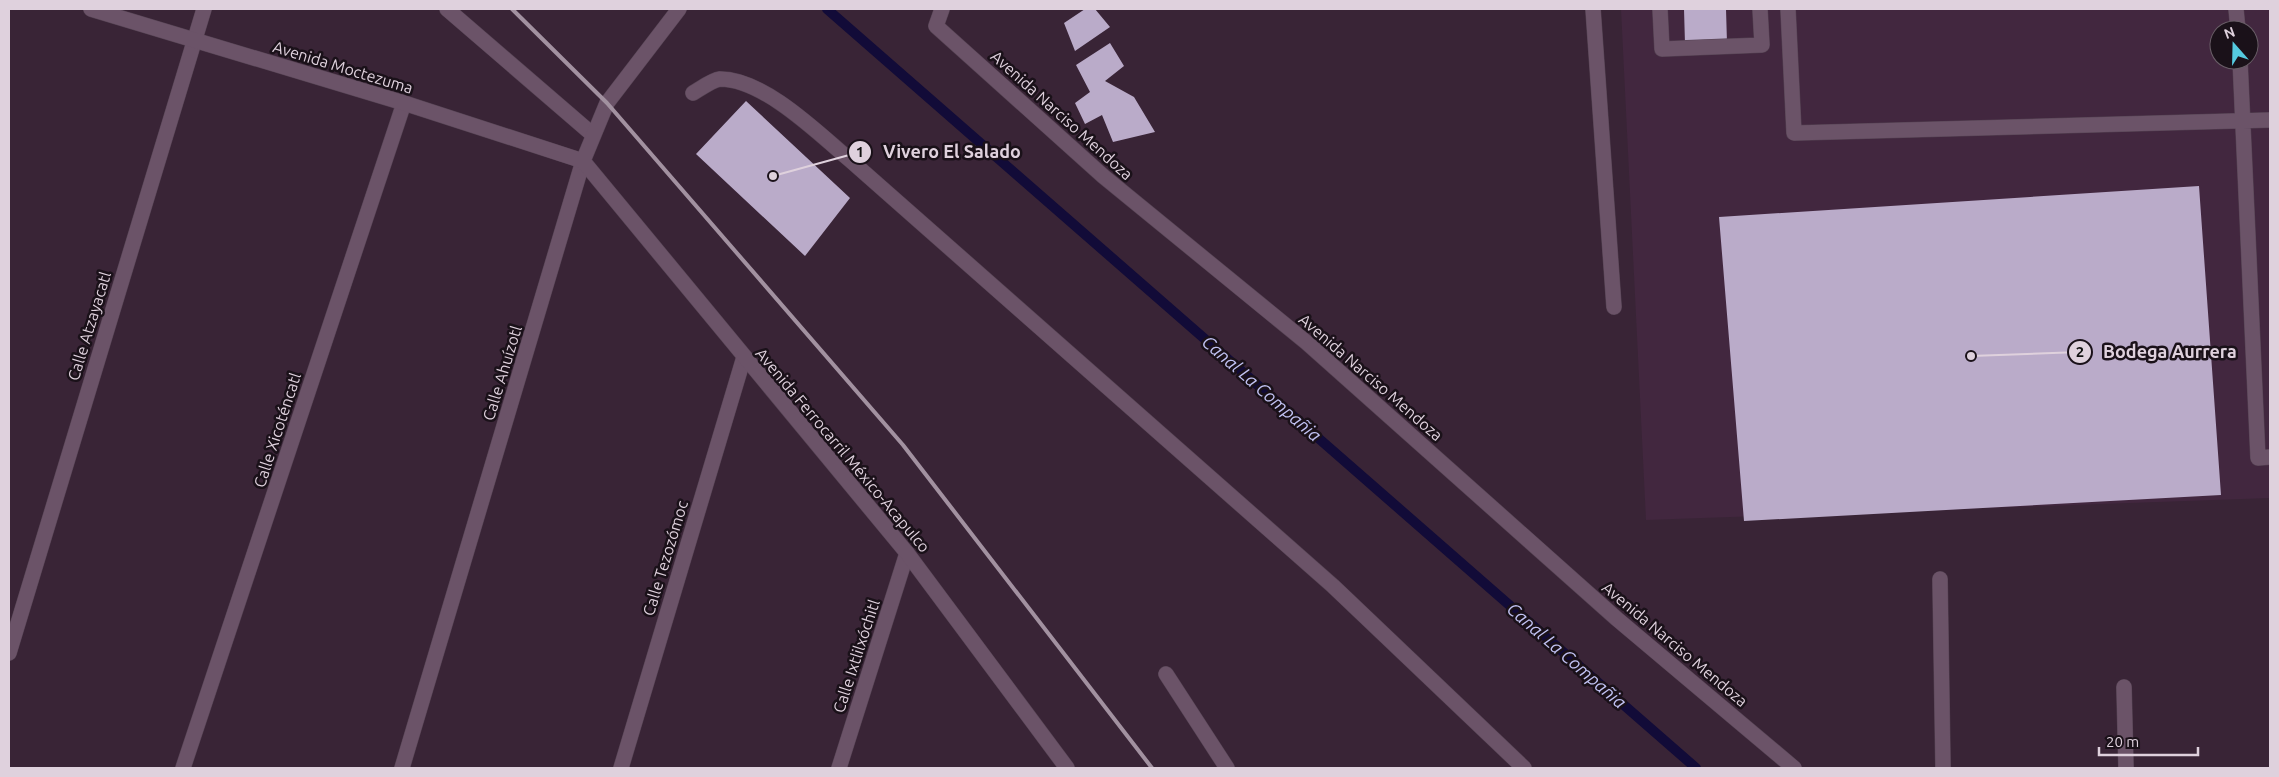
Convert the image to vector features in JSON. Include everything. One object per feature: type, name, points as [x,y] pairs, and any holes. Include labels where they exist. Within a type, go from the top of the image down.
[{"type":"street","name":"Avenida Moctezuma","points":[[91,9],[404,103],[583,161]]},
{"type":"street","name":"Calle Atzayacatl","points":[[9,654],[204,9]]},
{"type":"street","points":[[447,9],[592,134]]},
{"type":"street","name":"Calle Ahuízotl","points":[[402,768],[592,134],[607,103],[679,9]]},
{"type":"street","name":"Avenida Narciso Mendoza","points":[[942,9],[936,26],[1103,176],[1306,342],[1617,619],[1794,768]]},
{"type":"street","points":[[1593,9],[1614,307]]},
{"type":"street","points":[[1660,9],[1662,49],[1762,45],[1760,9]]},
{"type":"street","points":[[1788,9],[1794,133],[2270,120]]},
{"type":"street","points":[[2241,70],[2258,458],[2270,457]]},
{"type":"street","points":[[693,93],[718,79],[737,81],[778,101],[850,160],[1332,586],[1524,768]]},
{"type":"street","name":"Calle Xicoténcatl","points":[[183,768],[404,103]]},
{"type":"street","name":"Avenida Ferrocarril México-Acapulco","points":[[583,161],[907,553],[1065,768]]},
{"type":"street","name":"Calle Tezozómoc","points":[[620,768],[744,358]]},
{"type":"street","name":"Calle Ixtlilxóchitl","points":[[839,768],[907,553]]},
{"type":"street","points":[[1940,579],[1943,768]]},
{"type":"street","points":[[1166,674],[1227,768]]},
{"type":"street","points":[[2124,688],[2126,768]]},
{"type":"shaded area","points":[[1621,9],[2270,9],[2270,498],[1646,520]]},
{"type":"building","points":[[1085,9],[1095,9],[1110,27],[1075,51],[1064,23]]},
{"type":"building","points":[[1684,9],[1726,9],[1727,43],[1685,44]]},
{"type":"building","points":[[1110,43],[1124,66],[1105,81],[1134,97],[1155,132],[1113,142],[1102,115],[1085,124],[1075,103],[1090,92],[1076,65]]},
{"type":"building","points":[[746,101],[850,198],[805,256],[696,154]]},
{"type":"building","points":[[2199,186],[2221,495],[1744,521],[1719,217]]},
{"type":"waterway","name":"Canal La Compañia","points":[[827,9],[1696,768]]},
{"type":"railway","points":[[512,9],[607,103],[903,445],[1152,768]]},
{"type":"place","name":"Vivero El Salado","points":[[773,176]]},
{"type":"place","name":"Bodega Aurrera","points":[[1971,356]]}]
